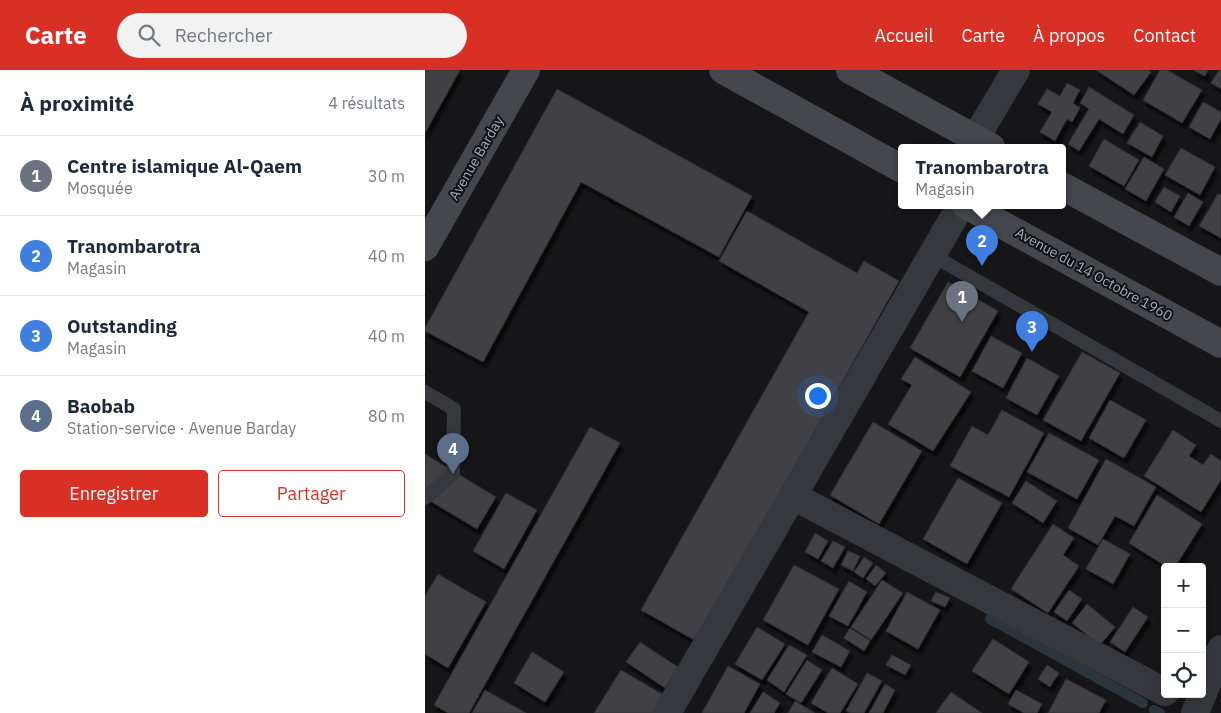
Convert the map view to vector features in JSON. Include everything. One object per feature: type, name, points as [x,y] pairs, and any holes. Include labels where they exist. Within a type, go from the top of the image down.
[{"type":"main road","name":"Avenue Barday","points":[[425,247],[526,70]]},
{"type":"main road","points":[[723,70],[898,167]]},
{"type":"main road","points":[[850,70],[983,143]]},
{"type":"main road","points":[[1066,188],[1221,272]]},
{"type":"main road","name":"Avenue du 14 Octobre 1960","points":[[973,209],[1221,344]]},
{"type":"street","points":[[983,143],[1016,70]]},
{"type":"street","points":[[667,713],[959,209]]},
{"type":"street","points":[[793,496],[1161,690]]},
{"type":"street","points":[[1175,698],[1199,712],[1221,649]]},
{"type":"lane","points":[[932,255],[1221,421]]},
{"type":"lane","points":[[425,392],[454,409],[453,474],[425,498]]},
{"type":"building","points":[[425,70],[460,70],[425,133]]},
{"type":"building","points":[[1096,70],[1148,70],[1151,72],[1134,95]]},
{"type":"building","points":[[1160,70],[1167,70],[1202,90],[1182,123],[1143,100]]},
{"type":"building","points":[[1193,70],[1208,70],[1205,76]]},
{"type":"building","points":[[1219,70],[1221,70],[1221,89],[1211,83]]},
{"type":"building","points":[[1067,83],[1080,90],[1073,103],[1080,108],[1072,122],[1067,119],[1055,141],[1040,132],[1052,112],[1038,104],[1047,89],[1060,96]]},
{"type":"building","points":[[1089,87],[1134,115],[1123,134],[1099,119],[1079,151],[1068,144],[1089,109],[1080,103]]},
{"type":"building","points":[[557,89],[752,196],[719,257],[581,182],[483,362],[425,331],[425,328]]},
{"type":"building","points":[[1203,102],[1221,112],[1221,119],[1210,139],[1189,127]]},
{"type":"building","points":[[1140,122],[1163,136],[1152,157],[1127,143]]},
{"type":"building","points":[[1104,139],[1139,160],[1124,186],[1089,166]]},
{"type":"building","points":[[1181,148],[1215,167],[1200,195],[1165,175]]},
{"type":"building","points":[[1144,157],[1164,169],[1146,201],[1125,189]]},
{"type":"building","points":[[1164,187],[1180,196],[1171,212],[1155,202]]},
{"type":"building","points":[[1188,193],[1203,202],[1189,226],[1174,217]]},
{"type":"building","points":[[1218,194],[1221,195],[1221,238],[1199,226]]},
{"type":"building","points":[[747,211],[857,273],[864,261],[899,281],[696,641],[641,610],[809,312],[719,261]]},
{"type":"building","points":[[948,282],[998,311],[960,377],[910,348]]},
{"type":"building","points":[[991,336],[1022,353],[1003,388],[972,371]]},
{"type":"building","points":[[1082,352],[1120,373],[1081,441],[1043,420]]},
{"type":"building","points":[[915,357],[971,392],[933,451],[888,424],[912,385],[901,379]]},
{"type":"building","points":[[1027,358],[1059,376],[1037,415],[1006,398]]},
{"type":"building","points":[[1110,400],[1146,420],[1124,458],[1089,438]]},
{"type":"building","points":[[1002,410],[1044,433],[1009,497],[950,466],[972,426],[988,435]]},
{"type":"building","points":[[873,422],[922,451],[879,524],[830,495]]},
{"type":"building","points":[[590,427],[620,443],[469,713],[448,713],[434,705]]},
{"type":"building","points":[[1173,430],[1196,445],[1189,456],[1203,465],[1211,454],[1221,461],[1221,480],[1201,512],[1144,476]]},
{"type":"building","points":[[1049,433],[1099,460],[1077,499],[1027,472]]},
{"type":"building","points":[[425,454],[496,497],[477,529],[425,498]]},
{"type":"building","points":[[1106,459],[1156,487],[1134,526],[1115,516],[1098,545],[1068,528]]},
{"type":"building","points":[[958,478],[1002,503],[967,564],[923,539]]},
{"type":"building","points":[[1026,481],[1057,501],[1043,523],[1012,503]]},
{"type":"building","points":[[506,493],[537,510],[504,569],[473,551]]},
{"type":"building","points":[[1157,495],[1202,524],[1178,563],[1161,563],[1129,543]]},
{"type":"building","points":[[1053,524],[1074,538],[1063,555],[1079,566],[1048,613],[1011,589]]},
{"type":"building","points":[[815,533],[828,541],[818,559],[805,552]]},
{"type":"building","points":[[1103,539],[1130,554],[1113,584],[1086,569]]},
{"type":"building","points":[[833,541],[845,547],[833,568],[821,561]]},
{"type":"building","points":[[848,551],[860,556],[853,571],[841,565]]},
{"type":"building","points":[[864,557],[873,563],[863,578],[854,572]]},
{"type":"building","points":[[794,565],[839,589],[808,645],[763,620]]},
{"type":"building","points":[[876,565],[886,573],[875,586],[866,579]]},
{"type":"building","points":[[438,574],[486,602],[448,668],[425,654],[425,596]]},
{"type":"building","points":[[882,580],[903,593],[871,640],[851,627]]},
{"type":"building","points":[[849,581],[867,592],[848,626],[829,616]]},
{"type":"building","points":[[1069,590],[1082,599],[1067,621],[1054,612]]},
{"type":"building","points":[[907,592],[940,610],[918,649],[886,631]]},
{"type":"building","points":[[936,592],[950,598],[945,607],[931,601]]},
{"type":"building","points":[[1087,604],[1115,627],[1100,645],[1072,623]]},
{"type":"building","points":[[1133,607],[1148,617],[1125,652],[1110,642]]},
{"type":"building","points":[[757,627],[785,644],[762,680],[735,664]]},
{"type":"building","points":[[850,628],[870,641],[864,651],[844,638]]},
{"type":"building","points":[[822,635],[850,651],[841,667],[812,652]]},
{"type":"building","points":[[993,639],[1029,662],[1009,694],[972,671]]},
{"type":"building","points":[[640,642],[678,667],[665,688],[626,662]]},
{"type":"building","points":[[789,645],[807,655],[784,692],[767,680]]},
{"type":"building","points":[[532,652],[564,672],[545,702],[514,683]]},
{"type":"building","points":[[892,655],[911,665],[905,675],[886,665]]},
{"type":"building","points":[[807,660],[822,670],[801,703],[786,694]]},
{"type":"building","points":[[1047,665],[1059,673],[1050,687],[1038,679]]},
{"type":"building","points":[[728,666],[760,684],[744,713],[702,713]]},
{"type":"building","points":[[832,668],[858,684],[840,713],[828,713],[811,703]]},
{"type":"building","points":[[621,670],[667,697],[657,713],[594,713]]},
{"type":"building","points":[[867,673],[882,681],[864,713],[846,711]]},
{"type":"building","points":[[1066,679],[1106,700],[1099,713],[1048,713]]},
{"type":"building","points":[[885,684],[895,690],[883,713],[869,713]]},
{"type":"building","points":[[485,690],[526,713],[472,713]]},
{"type":"building","points":[[1016,690],[1042,704],[1037,713],[1024,713],[1008,704]]},
{"type":"building","points":[[763,692],[780,703],[774,713],[750,713]]},
{"type":"building","points":[[951,692],[982,713],[936,713]]},
{"type":"building","points":[[795,701],[815,713],[788,713]]},
{"type":"waterway","points":[[990,619],[1143,703]]},
{"type":"waterway","points":[[1154,710],[1160,713]]},
{"type":"place","name":"Tranombarotra","points":[[982,266]]},
{"type":"place","name":"Centre islamique Al-Qaem","points":[[962,322]]},
{"type":"place","name":"Outstanding","points":[[1032,352]]},
{"type":"place","name":"Baobab","points":[[453,474]]}]
